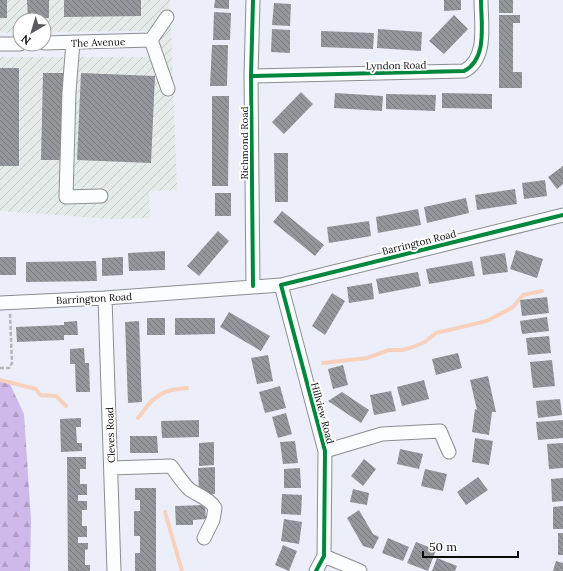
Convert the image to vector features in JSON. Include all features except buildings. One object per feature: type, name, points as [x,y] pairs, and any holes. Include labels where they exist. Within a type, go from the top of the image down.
[{"type":"street","name":"Richmond Road","points":[[253,0],[251,76],[253,286]]},
{"type":"street","name":"Lyndon Road","points":[[251,76],[464,71],[471,67],[481,49],[481,0]]},
{"type":"street","points":[[167,17],[151,40],[168,89]]},
{"type":"street","name":"The Avenue","points":[[52,43],[151,40]]},
{"type":"street","points":[[73,42],[69,92],[66,197],[101,196]]},
{"type":"street","points":[[0,44],[12,44]]},
{"type":"street","name":"Barrington Road","points":[[5,303],[105,298],[280,285],[563,216]]},
{"type":"street","name":"Hillview Road","points":[[280,285],[325,451],[324,556],[316,571]]},
{"type":"street","name":"Cleves Road","points":[[105,298],[114,571]]},
{"type":"street","points":[[325,451],[382,434],[440,432],[449,452]]},
{"type":"street","points":[[111,468],[171,466],[185,485],[210,502],[215,508],[213,520],[204,538]]},
{"type":"street","points":[[324,556],[360,571]]},
{"type":"path","points":[[0,368],[9,368],[12,363],[5,303]]},
{"type":"shaded area","points":[[0,0],[170,0],[177,190],[149,191],[150,218],[111,219],[0,211],[0,57],[157,57],[154,31],[52,32],[52,12],[12,12],[12,32],[0,33]]},
{"type":"green space","points":[[0,380],[8,380],[24,414],[31,520],[30,571],[0,571]]},
{"type":"waterway","points":[[323,363],[367,358],[389,350],[402,350],[413,347],[425,342],[436,333],[487,321],[513,307],[523,295],[542,291]]},
{"type":"waterway","points":[[0,380],[36,389],[40,395],[56,396],[66,406]]},
{"type":"waterway","points":[[138,418],[147,406],[163,393],[170,390],[187,388]]},
{"type":"waterway","points":[[165,512],[182,571]]},
{"type":"cycle path","points":[[253,0],[251,76],[253,286]]},
{"type":"cycle path","points":[[251,76],[464,71],[472,65],[477,58],[480,49],[482,40],[481,0]]},
{"type":"cycle path","points":[[316,571],[324,556],[325,451],[281,285],[563,215]]}]
